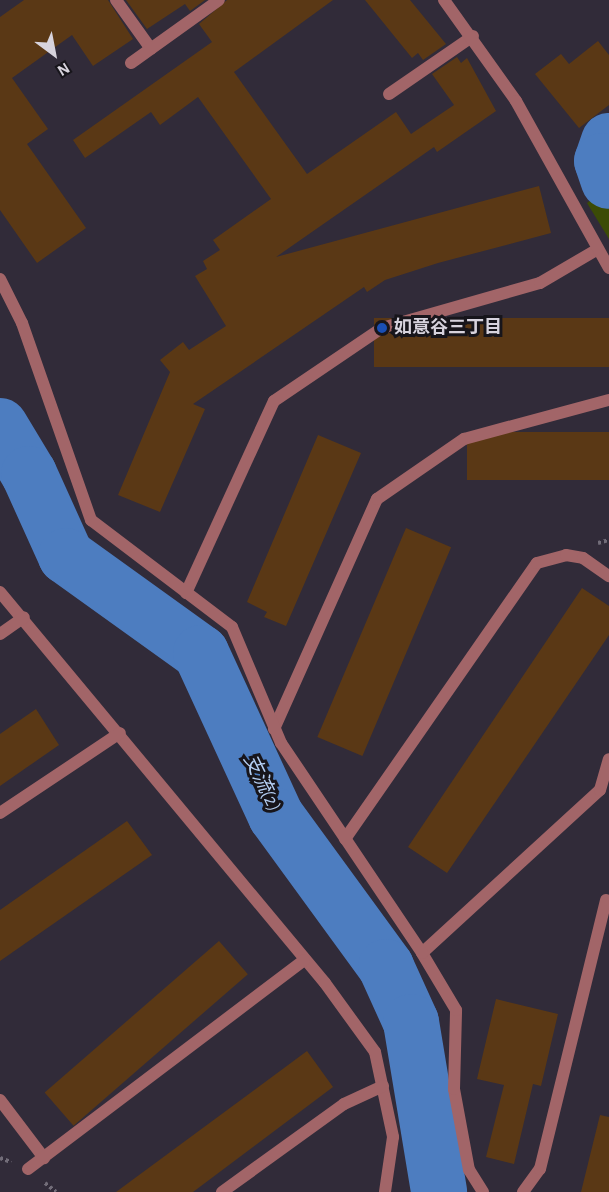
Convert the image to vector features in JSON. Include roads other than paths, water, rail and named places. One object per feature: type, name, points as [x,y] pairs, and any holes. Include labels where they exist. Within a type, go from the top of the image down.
[{"type":"street","points":[[116,0],[151,49]]},
{"type":"street","points":[[131,63],[219,0]]},
{"type":"street","points":[[444,0],[473,36],[516,101],[609,268]]},
{"type":"street","points":[[389,94],[473,36]]},
{"type":"street","points":[[186,593],[274,402],[382,328],[540,283],[598,249]]},
{"type":"street","points":[[0,279],[22,323],[92,520],[231,627],[274,729],[422,953],[456,1010],[454,1089],[469,1170],[483,1192]]},
{"type":"street","points":[[274,729],[377,499],[465,439],[609,400]]},
{"type":"street","points":[[345,839],[537,563],[566,555],[583,558],[609,576]]},
{"type":"street","points":[[0,592],[24,617],[120,733],[304,960],[375,1052],[394,1153],[385,1192]]},
{"type":"street","points":[[0,634],[24,617]]},
{"type":"street","points":[[0,813],[120,733]]},
{"type":"street","points":[[422,953],[600,790],[609,759]]},
{"type":"street","points":[[524,1192],[540,1169],[606,900]]},
{"type":"street","points":[[28,1169],[304,960]]},
{"type":"street","points":[[222,1192],[344,1104],[383,1086]]},
{"type":"street","points":[[0,1100],[44,1158]]},
{"type":"waterway","points":[[609,141],[602,161],[609,181]]},
{"type":"waterway","name":"支流(2)","points":[[0,426],[29,474],[66,556],[201,653],[276,816],[386,967],[411,1022],[439,1192]]},
{"type":"place","name":"如意谷三丁目","points":[[382,328]]}]
